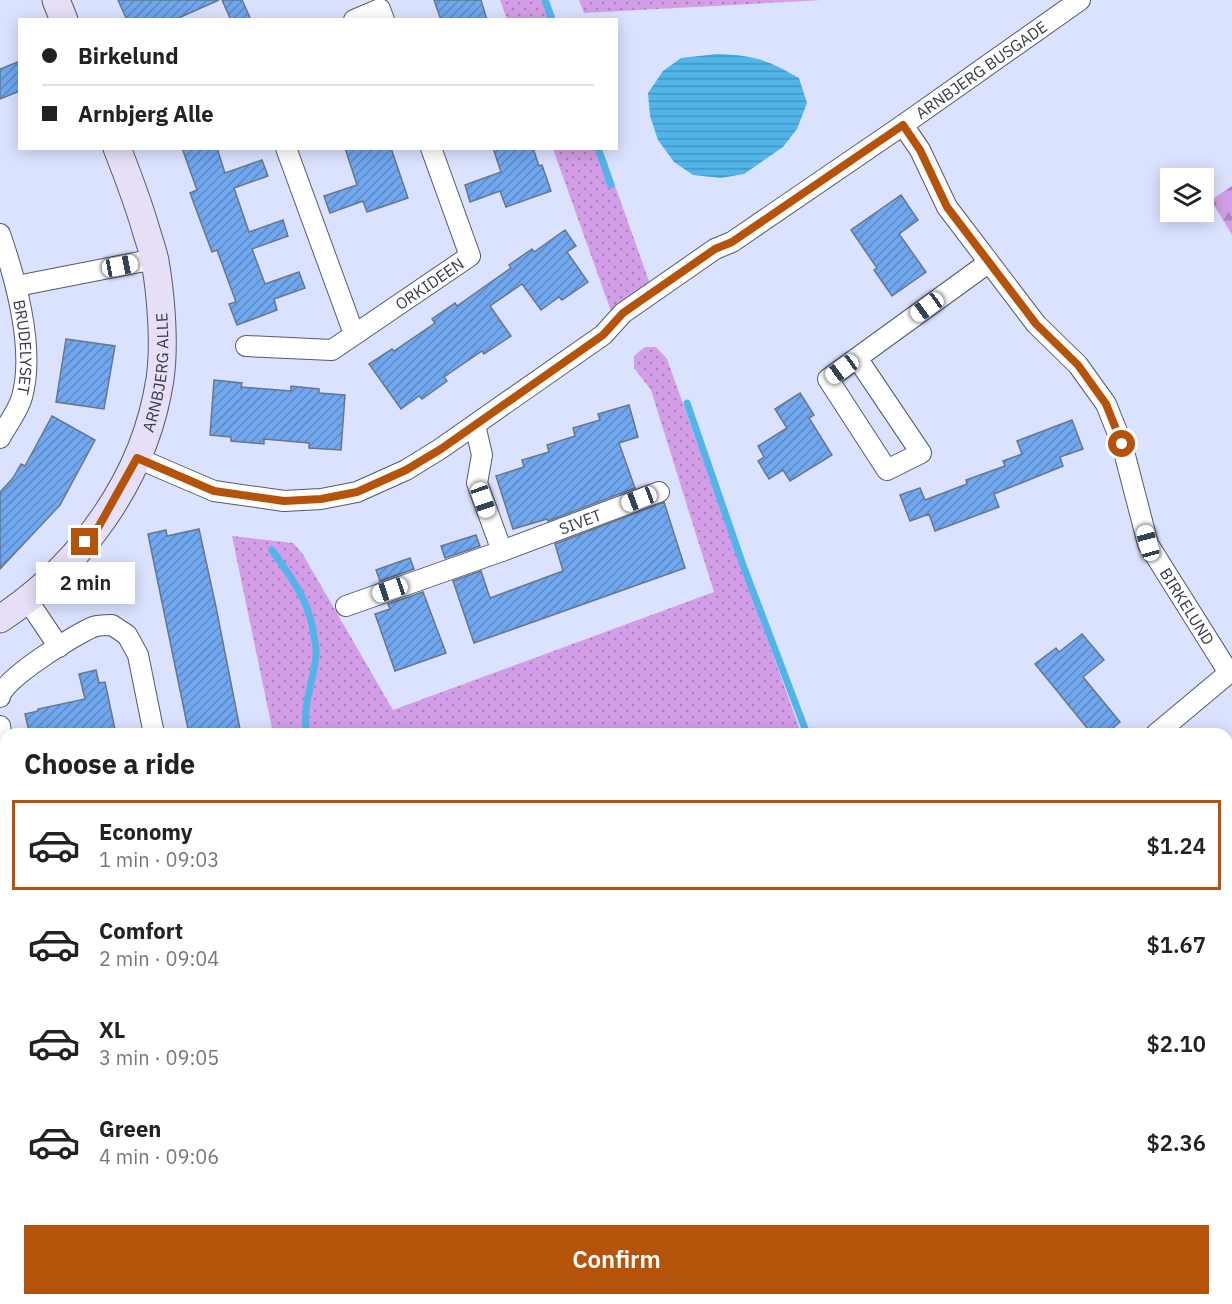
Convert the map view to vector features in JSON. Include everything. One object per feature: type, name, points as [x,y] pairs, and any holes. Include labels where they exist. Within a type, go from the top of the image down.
[{"type":"street","points":[[56,0],[63,18]]},
{"type":"street","name":"ARNBJERG BUSGADE","points":[[137,458],[214,491],[284,501],[321,499],[357,492],[406,470],[441,449],[603,335],[623,313],[668,281],[715,249],[732,242],[1080,0]]},
{"type":"street","points":[[359,18],[380,9]]},
{"type":"street","name":"BIRKELUND","points":[[903,125],[920,150],[947,207],[1036,324],[1078,365],[1106,404],[1122,444],[1148,543],[1231,672],[1163,728]]},
{"type":"street","name":"ARNBJERG ALLE","points":[[0,619],[28,600],[57,575],[99,526],[137,458],[149,426],[160,378],[161,313],[155,259],[134,191],[118,150]]},
{"type":"street","points":[[287,150],[354,334]]},
{"type":"street","name":"ORKIDEEN","points":[[246,346],[332,350],[470,256],[432,150]]},
{"type":"street","name":"BRUDELYSET","points":[[0,234],[17,286],[27,364],[22,398],[0,438]]},
{"type":"street","name":"BRUDELYSET","points":[[17,286],[155,259]]},
{"type":"street","points":[[856,358],[921,453],[887,470],[828,379],[856,358],[988,263]]},
{"type":"street","points":[[475,425],[482,455],[477,483],[502,551]]},
{"type":"street","name":"SIVET","points":[[346,606],[659,492]]},
{"type":"street","points":[[28,600],[59,646]]},
{"type":"street","points":[[0,696],[0,691],[15,676],[59,646],[94,627],[112,625],[127,635],[138,655],[153,728]]},
{"type":"green space","points":[[500,0],[549,0],[556,18],[507,18]]},
{"type":"green space","points":[[579,0],[822,0],[584,13]]},
{"type":"green space","points":[[553,150],[602,150],[650,284],[611,311]]},
{"type":"green space","points":[[1232,186],[1232,235],[1214,205],[1214,198]]},
{"type":"green space","points":[[645,347],[656,347],[667,359],[799,728],[272,728],[232,536],[293,543],[302,553],[393,710],[714,592],[651,390],[634,368],[634,356]]},
{"type":"water","points":[[717,54],[751,57],[788,72],[799,78],[807,103],[797,129],[783,147],[744,174],[721,178],[693,175],[674,162],[658,140],[650,116],[648,93],[663,71],[681,58]]},
{"type":"building","points":[[118,0],[219,0],[178,18],[126,18]]},
{"type":"building","points":[[222,0],[242,0],[250,18],[230,18]]},
{"type":"building","points":[[434,0],[481,0],[486,18],[440,18]]},
{"type":"building","points":[[18,62],[18,92],[0,99],[0,69]]},
{"type":"building","points":[[183,150],[218,150],[225,173],[262,160],[268,176],[234,188],[249,232],[283,220],[288,236],[252,249],[265,284],[299,272],[305,288],[274,299],[277,310],[237,325],[229,304],[236,302],[217,250],[212,252],[190,193],[197,190]]},
{"type":"building","points":[[346,150],[392,150],[408,198],[367,212],[363,201],[330,213],[324,196],[357,185]]},
{"type":"building","points":[[494,150],[534,150],[539,166],[542,165],[551,191],[506,207],[500,191],[470,202],[465,185],[501,172]]},
{"type":"building","points":[[901,195],[918,220],[899,234],[926,272],[892,296],[874,270],[877,268],[851,230]]},
{"type":"building","points":[[565,230],[576,246],[567,252],[588,282],[562,300],[559,297],[541,310],[522,284],[490,306],[511,336],[484,354],[482,351],[444,377],[447,381],[422,399],[419,396],[401,409],[369,364],[392,349],[394,351],[435,323],[432,319],[455,303],[457,306],[511,268],[509,265],[532,249],[534,252]]},
{"type":"building","points":[[66,339],[115,346],[104,409],[56,402]]},
{"type":"building","points":[[214,380],[242,383],[241,387],[291,391],[291,386],[319,389],[319,393],[345,395],[341,450],[309,448],[309,443],[264,439],[264,444],[231,441],[231,437],[210,435]]},
{"type":"building","points":[[800,393],[814,415],[809,418],[832,455],[790,481],[783,470],[769,479],[758,461],[764,457],[758,446],[787,428],[775,409]]},
{"type":"building","points":[[629,405],[638,437],[619,443],[635,488],[548,521],[547,519],[513,529],[496,476],[524,467],[522,460],[549,452],[547,445],[575,436],[573,428],[600,420],[598,414]]},
{"type":"building","points":[[52,416],[95,440],[60,505],[0,569],[0,492],[13,478],[21,464],[25,466]]},
{"type":"building","points":[[1072,420],[1083,449],[1060,457],[1063,466],[994,494],[999,507],[935,531],[929,514],[910,521],[900,495],[920,488],[925,500],[967,484],[966,480],[1005,466],[1003,461],[1022,454],[1017,441]]},
{"type":"building","points":[[664,502],[685,568],[474,643],[453,581],[481,571],[490,598],[563,571],[555,544]]},
{"type":"building","points":[[199,529],[240,728],[188,728],[148,534],[166,530],[167,536]]},
{"type":"building","points":[[476,535],[480,546],[445,558],[441,546]]},
{"type":"building","points":[[410,558],[414,569],[380,581],[376,570]]},
{"type":"building","points":[[423,592],[446,653],[395,671],[375,614],[390,609],[388,604]]},
{"type":"building","points":[[1082,634],[1104,660],[1083,677],[1120,722],[1113,728],[1087,728],[1035,664],[1056,648],[1059,652]]},
{"type":"building","points":[[96,670],[99,683],[105,682],[115,728],[28,728],[25,714],[85,699],[79,674]]},
{"type":"waterway","points":[[545,0],[551,18]]},
{"type":"waterway","points":[[599,150],[611,185]]},
{"type":"waterway","points":[[687,403],[743,565],[805,728]]},
{"type":"waterway","points":[[272,550],[299,591],[312,624],[316,653],[307,704],[306,728]]},
{"type":"route","points":[[85,542],[99,526],[137,458],[214,491],[284,501],[321,499],[357,492],[406,470],[441,449],[603,335],[623,313],[676,275],[715,249],[732,242],[903,125],[920,150],[947,207],[1036,324],[1078,365],[1106,404],[1122,444]]}]
